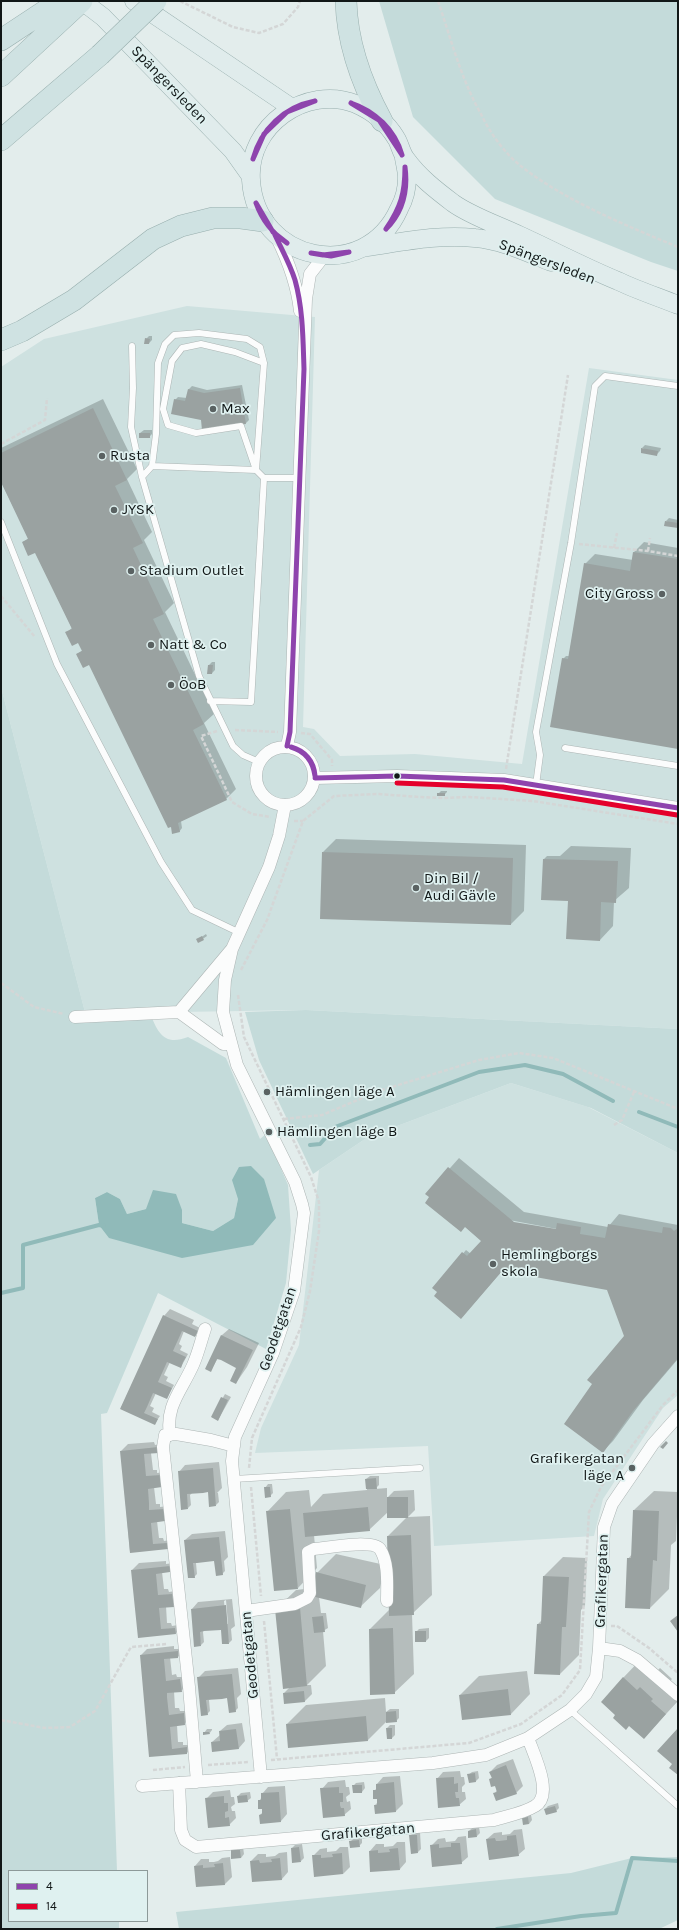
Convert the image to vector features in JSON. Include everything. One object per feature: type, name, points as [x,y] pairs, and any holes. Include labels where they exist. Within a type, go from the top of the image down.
[{"type":"highway","points":[[1,40],[56,11],[82,1]]},
{"type":"highway","points":[[1,140],[100,55],[156,1]]},
{"type":"highway","points":[[346,1],[350,39],[359,70],[368,96],[382,121]]},
{"type":"highway","points":[[1,76],[56,11]]},
{"type":"highway","points":[[1,340],[22,330],[74,300],[153,238],[181,226],[213,218],[240,218],[269,228]]},
{"type":"main road","name":"Spängersleden","points":[[82,1],[109,22],[233,151],[250,175]]},
{"type":"main road","points":[[134,1],[292,108]]},
{"type":"main road","points":[[323,99],[339,100],[355,104],[370,111],[382,121],[396,138],[404,158],[407,179],[403,200],[394,220],[380,236],[362,248],[342,255],[324,256],[307,253],[290,246],[269,228],[254,201],[250,175],[252,159],[264,134],[278,117],[292,108],[307,102],[323,99]]},
{"type":"main road","name":"Spängersleden","points":[[404,158],[427,184],[456,205],[617,281],[678,304]]},
{"type":"main road","name":"Spängersleden","points":[[362,248],[434,238],[475,238],[507,244],[678,314]]},
{"type":"street","points":[[269,228],[289,264],[295,282],[303,337],[304,369],[290,732],[287,746]]},
{"type":"street","points":[[303,337],[308,280],[315,266],[324,256]]},
{"type":"street","points":[[287,746],[296,748],[308,756],[314,769],[315,778],[313,787],[308,794],[294,804],[285,805],[269,800],[260,790],[256,778],[259,762],[271,750],[287,746]]},
{"type":"street","points":[[315,778],[396,776],[504,780],[678,808]]},
{"type":"street","name":"Geodetgatan","points":[[260,1777],[232,1462],[235,1437],[273,1353],[294,1291],[304,1213],[295,1182],[237,1065],[230,1044],[223,1012],[225,980],[232,949],[269,867],[283,820],[285,805]]},
{"type":"street","points":[[179,1012],[226,954],[232,949]]},
{"type":"street","points":[[75,1017],[179,1012],[223,1044],[230,1044]]},
{"type":"street","points":[[170,1435],[168,1421],[174,1402],[193,1365],[206,1330]]},
{"type":"street","name":"Grafikergatan","points":[[142,1786],[433,1763],[486,1755],[528,1738],[570,1710],[586,1694],[596,1677],[601,1625],[604,1527],[612,1504],[652,1444],[678,1416]]},
{"type":"street","points":[[197,1782],[190,1694],[162,1447],[165,1435],[211,1440],[234,1446]]},
{"type":"street","points":[[246,1611],[295,1604],[307,1598],[310,1593],[308,1552],[314,1548],[363,1544],[376,1546],[380,1550],[386,1573],[387,1601]]},
{"type":"street","points":[[599,1648],[620,1651],[637,1660],[678,1695]]},
{"type":"street","name":"Grafikergatan","points":[[179,1783],[180,1830],[185,1840],[196,1847],[494,1820],[535,1807],[542,1800],[544,1789],[528,1738]]},
{"type":"lane","points":[[142,477],[152,466],[156,434],[158,363],[165,344],[174,335],[199,333],[247,339],[260,347],[264,363],[256,470]]},
{"type":"lane","points":[[264,363],[235,352],[201,344],[182,348],[172,361],[163,409],[168,426],[196,433],[241,426],[256,470],[264,478],[299,478]]},
{"type":"lane","points":[[132,346],[133,388],[131,427],[142,477],[199,676],[223,729],[233,746],[243,755],[259,762]]},
{"type":"lane","points":[[536,785],[540,755],[536,732],[572,542],[595,386],[605,376],[678,386]]},
{"type":"lane","points":[[152,466],[256,470]]},
{"type":"lane","points":[[210,701],[251,702],[264,478]]},
{"type":"lane","points":[[1,522],[57,664],[161,862],[192,910],[240,933]]},
{"type":"lane","points":[[565,748],[678,766]]},
{"type":"lane","points":[[234,1479],[420,1468]]},
{"type":"lane","points":[[570,1710],[678,1806]]},
{"type":"path","points":[[180,1],[233,27],[259,33],[283,24],[298,7],[300,1]]},
{"type":"path","points":[[438,1],[466,84],[481,116],[503,148],[521,166],[558,190],[632,228],[678,247]]},
{"type":"path","points":[[504,780],[568,374]]},
{"type":"path","points":[[1,444],[45,420],[47,398]]},
{"type":"path","points":[[614,548],[617,533]]},
{"type":"path","points":[[648,551],[650,538]]},
{"type":"path","points":[[572,542],[678,556]]},
{"type":"path","points":[[1,596],[37,639]]},
{"type":"path","points":[[223,729],[201,736],[232,802],[252,814],[283,820],[303,821]]},
{"type":"path","points":[[241,972],[267,920],[303,821],[334,796],[378,794],[426,798],[468,797],[533,801],[678,824]]},
{"type":"path","points":[[1,982],[34,1007],[75,1017]]},
{"type":"path","points":[[238,994],[244,1037],[311,1177],[319,1202],[319,1231],[310,1291],[301,1327],[252,1438],[248,1466],[277,1759]]},
{"type":"path","points":[[284,1119],[322,1115],[379,1091],[479,1060],[519,1053],[554,1058],[678,1109]]},
{"type":"path","points":[[614,1124],[622,1120],[634,1092]]},
{"type":"path","points":[[153,1770],[469,1743],[521,1724],[562,1695],[580,1670],[589,1512],[600,1486],[663,1405],[678,1390]]},
{"type":"path","points":[[583,1625],[617,1626],[649,1648],[678,1673]]},
{"type":"path","points":[[1,1720],[45,1728],[70,1727],[95,1711],[130,1647],[167,1644]]},
{"type":"shaded area","points":[[379,1],[678,1],[678,271],[651,262],[495,199],[413,117]]},
{"type":"shaded area","points":[[187,306],[315,317],[303,727],[314,729],[340,756],[415,754],[522,764],[589,368],[678,380],[678,1029],[306,1010],[179,1012],[86,1016],[1,687],[1,367],[44,339]]},
{"type":"shaded area","points":[[1,687],[86,1016],[150,1013],[159,1032],[168,1039],[173,1040],[188,1037],[226,1058],[260,1139],[266,1134],[288,1185],[291,1230],[286,1283],[266,1349],[158,1293],[107,1413],[101,1414],[117,1870],[8,1870],[8,1922],[119,1922],[119,1929],[1,1929]],"holes":[[[232,1180],[253,1245],[99,1225],[95,1198],[107,1192],[120,1199],[127,1214],[146,1209],[182,1210],[182,1223],[213,1231],[234,1218],[238,1199]]]},
{"type":"shaded area","points":[[306,1010],[678,1029],[678,1153],[591,1108],[511,1083],[368,1137],[313,1174],[259,1060],[245,1012]]},
{"type":"shaded area","name":"Hemlingborgs skola","points":[[511,1083],[588,1107],[678,1153],[678,1395],[663,1408],[603,1499],[594,1536],[434,1546],[428,1446],[255,1453],[261,1428],[299,1345],[319,1170],[368,1137]]},
{"type":"shaded area","points":[[678,1857],[678,1920],[659,1929],[179,1929],[176,1912],[571,1873],[632,1858]]},
{"type":"water","points":[[251,1166],[264,1179],[276,1218],[253,1245],[182,1258],[109,1238],[99,1225],[95,1198],[107,1192],[120,1199],[127,1214],[146,1209],[153,1190],[176,1194],[182,1210],[182,1223],[213,1231],[234,1218],[238,1199],[232,1180],[239,1167]]},
{"type":"building","points":[[145,338],[150,339],[149,344],[144,344]]},
{"type":"building","name":"Max","points":[[240,388],[246,424],[202,430],[201,420],[171,414],[174,399],[185,401],[188,389],[204,393]]},
{"type":"building","points":[[93,408],[127,480],[115,486],[143,543],[133,548],[164,614],[153,619],[204,724],[193,730],[227,800],[178,823],[180,832],[172,834],[171,827],[168,828],[89,665],[83,668],[76,654],[82,651],[78,643],[72,646],[65,632],[72,629],[35,553],[28,556],[22,542],[28,539],[1,482],[1,453]]},
{"type":"building","points":[[139,433],[150,433],[150,438],[139,438]]},
{"type":"building","points":[[641,448],[658,451],[657,456],[641,453]]},
{"type":"building","points":[[665,521],[678,523],[678,528],[664,526]]},
{"type":"building","points":[[633,552],[678,559],[678,749],[550,727],[562,658],[568,659],[584,563],[630,571]]},
{"type":"building","points":[[208,665],[213,665],[212,674],[207,674]]},
{"type":"building","points":[[437,793],[445,793],[445,796],[437,796]]},
{"type":"building","name":"Din Bil / Audi Gävle","points":[[322,852],[513,858],[511,925],[320,919]]},
{"type":"building","points":[[543,859],[618,861],[616,903],[601,902],[600,941],[566,939],[568,901],[541,900]]},
{"type":"building","points":[[202,936],[204,940],[198,943],[196,939]]},
{"type":"building","points":[[448,1167],[514,1222],[556,1229],[557,1223],[581,1227],[580,1234],[605,1238],[608,1224],[662,1233],[663,1227],[671,1228],[674,1231],[678,1228],[678,1358],[633,1411],[603,1453],[564,1424],[592,1384],[587,1380],[624,1336],[607,1290],[502,1271],[461,1319],[434,1296],[437,1292],[432,1288],[462,1252],[467,1256],[481,1241],[465,1227],[461,1232],[425,1203],[429,1197],[425,1194]]},
{"type":"building","points":[[163,1315],[198,1331],[195,1337],[182,1331],[173,1351],[186,1357],[181,1368],[167,1362],[158,1382],[172,1388],[167,1399],[153,1393],[144,1413],[158,1419],[155,1425],[120,1409]]},
{"type":"building","points":[[221,1335],[253,1350],[236,1384],[230,1381],[236,1368],[221,1360],[217,1359],[211,1372],[205,1369]]},
{"type":"building","points":[[221,1397],[228,1400],[218,1421],[211,1417]]},
{"type":"building","points":[[666,1441],[668,1443],[663,1449],[660,1447]]},
{"type":"building","points":[[158,1447],[159,1453],[144,1454],[146,1476],[161,1475],[162,1487],[148,1489],[149,1510],[164,1509],[165,1521],[151,1523],[153,1544],[167,1543],[168,1549],[130,1553],[120,1451]]},
{"type":"building","points":[[213,1468],[216,1506],[209,1507],[208,1492],[187,1494],[188,1509],[181,1510],[178,1471]]},
{"type":"building","points":[[376,1478],[377,1489],[366,1489],[365,1479]]},
{"type":"building","points":[[264,1487],[270,1487],[271,1497],[265,1498]]},
{"type":"building","points":[[387,1497],[408,1497],[408,1518],[387,1518]]},
{"type":"building","points":[[368,1507],[370,1531],[305,1537],[303,1513]]},
{"type":"building","points":[[290,1509],[298,1589],[274,1591],[266,1511]]},
{"type":"building","points":[[633,1510],[659,1511],[657,1561],[653,1560],[650,1609],[625,1608],[627,1558],[631,1558]]},
{"type":"building","points":[[411,1535],[414,1615],[389,1616],[387,1536]]},
{"type":"building","points":[[219,1537],[223,1575],[216,1576],[214,1561],[193,1563],[195,1578],[188,1578],[184,1540]]},
{"type":"building","points":[[170,1566],[170,1572],[156,1574],[158,1595],[172,1594],[174,1607],[159,1608],[161,1629],[175,1628],[176,1634],[138,1638],[131,1570]]},
{"type":"building","points":[[316,1572],[366,1585],[361,1608],[311,1596]]},
{"type":"building","points":[[543,1576],[569,1577],[566,1627],[562,1627],[560,1675],[534,1674],[537,1624],[541,1624]]},
{"type":"building","points":[[226,1605],[229,1644],[222,1644],[221,1630],[204,1631],[200,1632],[201,1646],[194,1647],[191,1609]]},
{"type":"building","points":[[300,1607],[307,1686],[283,1689],[275,1609]]},
{"type":"building","points":[[678,1615],[678,1632],[670,1621]]},
{"type":"building","points":[[323,1616],[325,1632],[314,1633],[312,1617]]},
{"type":"building","points":[[393,1628],[395,1694],[370,1695],[369,1629]]},
{"type":"building","points":[[415,1631],[426,1631],[426,1642],[415,1642]]},
{"type":"building","points":[[178,1651],[178,1658],[164,1659],[166,1681],[180,1679],[182,1692],[167,1693],[167,1697],[169,1715],[184,1713],[185,1725],[170,1727],[172,1749],[187,1747],[187,1754],[149,1757],[140,1655]]},
{"type":"building","points":[[232,1674],[236,1712],[229,1713],[227,1698],[206,1700],[208,1715],[201,1716],[197,1677]]},
{"type":"building","points":[[623,1677],[637,1690],[640,1687],[653,1699],[651,1701],[666,1714],[644,1739],[629,1726],[626,1730],[613,1718],[615,1715],[601,1702]]},
{"type":"building","points":[[508,1689],[511,1715],[462,1720],[459,1695]]},
{"type":"building","points":[[304,1691],[305,1702],[284,1704],[283,1693]]},
{"type":"building","points":[[396,1711],[397,1722],[386,1723],[386,1712]]},
{"type":"building","points":[[366,1716],[368,1741],[288,1748],[286,1724]]},
{"type":"building","points":[[386,1728],[392,1728],[392,1739],[387,1739]]},
{"type":"building","points":[[678,1728],[678,1775],[669,1768],[672,1764],[657,1751]]},
{"type":"building","points":[[236,1729],[239,1749],[212,1752],[211,1742],[220,1741],[219,1731]]},
{"type":"building","points":[[203,1732],[209,1732],[210,1734],[203,1735]]},
{"type":"building","points":[[506,1765],[517,1794],[496,1801],[493,1793],[497,1792],[495,1786],[491,1787],[489,1779],[492,1778],[489,1772]]},
{"type":"building","points":[[475,1773],[476,1782],[469,1783],[467,1774]]},
{"type":"building","points":[[454,1777],[454,1784],[458,1783],[458,1792],[455,1792],[456,1798],[459,1798],[460,1806],[438,1808],[436,1778]]},
{"type":"building","points":[[394,1782],[396,1812],[375,1814],[374,1805],[377,1805],[377,1799],[373,1799],[373,1790],[376,1790],[376,1784]]},
{"type":"building","points":[[352,1785],[362,1785],[362,1793],[353,1793]]},
{"type":"building","points":[[339,1787],[339,1793],[343,1793],[343,1802],[340,1802],[340,1805],[341,1808],[344,1808],[345,1816],[323,1818],[320,1788]]},
{"type":"building","points":[[279,1792],[281,1822],[260,1824],[259,1815],[262,1814],[262,1809],[258,1809],[258,1800],[261,1800],[261,1793]]},
{"type":"building","points":[[247,1795],[248,1802],[238,1803],[237,1796]]},
{"type":"building","points":[[224,1796],[224,1803],[228,1803],[228,1811],[225,1812],[225,1818],[229,1817],[230,1826],[208,1828],[205,1798]]},
{"type":"building","points":[[555,1806],[557,1812],[546,1815],[544,1809]]},
{"type":"building","points":[[528,1817],[529,1824],[523,1825],[522,1818]]},
{"type":"building","points":[[476,1829],[477,1837],[468,1838],[468,1831]]},
{"type":"building","points":[[409,1835],[417,1835],[418,1853],[411,1854]]},
{"type":"building","points":[[516,1835],[519,1856],[489,1860],[486,1839],[495,1838],[496,1841],[507,1840],[507,1836]]},
{"type":"building","points":[[359,1840],[360,1847],[350,1848],[349,1841]]},
{"type":"building","points":[[451,1843],[460,1843],[462,1864],[432,1867],[430,1845],[439,1844],[439,1848],[451,1847]]},
{"type":"building","points":[[299,1847],[301,1862],[292,1863],[291,1848]]},
{"type":"building","points":[[398,1848],[400,1870],[370,1872],[369,1851],[378,1850],[378,1853],[390,1852],[389,1849]]},
{"type":"building","points":[[231,1850],[240,1850],[241,1858],[231,1859]]},
{"type":"building","points":[[342,1853],[343,1874],[314,1877],[312,1855],[321,1855],[321,1858],[333,1857],[332,1854]]},
{"type":"building","points":[[280,1858],[282,1880],[252,1882],[250,1861],[259,1860],[260,1863],[272,1862],[271,1859]]},
{"type":"building","points":[[223,1863],[225,1885],[196,1887],[194,1866],[203,1865],[203,1868],[215,1867],[214,1864]]},
{"type":"waterway","points":[[310,1145],[320,1144],[335,1127],[479,1072],[525,1065],[563,1074],[613,1101]]},
{"type":"waterway","points":[[639,1112],[678,1127]]},
{"type":"waterway","points":[[1,1293],[23,1288],[23,1245],[99,1225],[104,1226]]},
{"type":"waterway","points":[[497,1929],[581,1916],[616,1913],[632,1858],[678,1861]]},
{"type":"transit line","name":"4","points":[[253,159],[262,138],[275,121],[293,108],[315,101]]},
{"type":"transit line","name":"4","points":[[253,159],[264,134],[287,112],[315,101]]},
{"type":"transit line","name":"4","points":[[351,103],[368,111],[383,123],[394,137],[402,155]]},
{"type":"transit line","name":"4","points":[[351,103],[379,120],[402,155]]},
{"type":"transit line","name":"4","points":[[386,229],[399,207],[403,192],[405,167]]},
{"type":"transit line","name":"4","points":[[386,229],[397,215],[403,200],[406,184],[405,167]]},
{"type":"transit line","name":"4","points":[[256,203],[273,232],[287,243]]},
{"type":"transit line","name":"4","points":[[256,203],[268,226],[287,243]]},
{"type":"transit line","name":"4","points":[[275,235],[291,268],[298,291],[302,324],[304,369],[290,732],[287,746]]},
{"type":"transit line","name":"4","points":[[311,253],[323,255],[349,252]]},
{"type":"transit line","name":"4","points":[[311,253],[331,256],[349,252]]},
{"type":"transit line","name":"4","points":[[291,747],[301,751],[308,757],[313,766],[315,776]]},
{"type":"transit line","name":"4","points":[[291,747],[308,757],[315,776]]},
{"type":"transit line","name":"4","points":[[315,778],[397,776],[504,780],[678,808]]},
{"type":"transit line","name":"14","points":[[397,783],[503,787],[677,815]]},
{"type":"place","name":"Max","points":[[213,409]]},
{"type":"place","name":"Rusta","points":[[102,456]]},
{"type":"place","name":"JYSK","points":[[114,510]]},
{"type":"place","name":"Stadium Outlet","points":[[131,571]]},
{"type":"place","name":"City Gross","points":[[662,594]]},
{"type":"place","name":"Natt & Co","points":[[151,645]]},
{"type":"place","name":"ÖoB","points":[[171,685]]},
{"type":"place","name":"Din Bil / Audi Gävle","points":[[416,888]]},
{"type":"place","name":"Hämlingen läge A","points":[[267,1092]]},
{"type":"place","name":"Hämlingen läge B","points":[[269,1132]]},
{"type":"place","name":"Hemlingborgs skola","points":[[493,1264]]},
{"type":"place","name":"Grafikergatan läge A","points":[[632,1468]]}]
